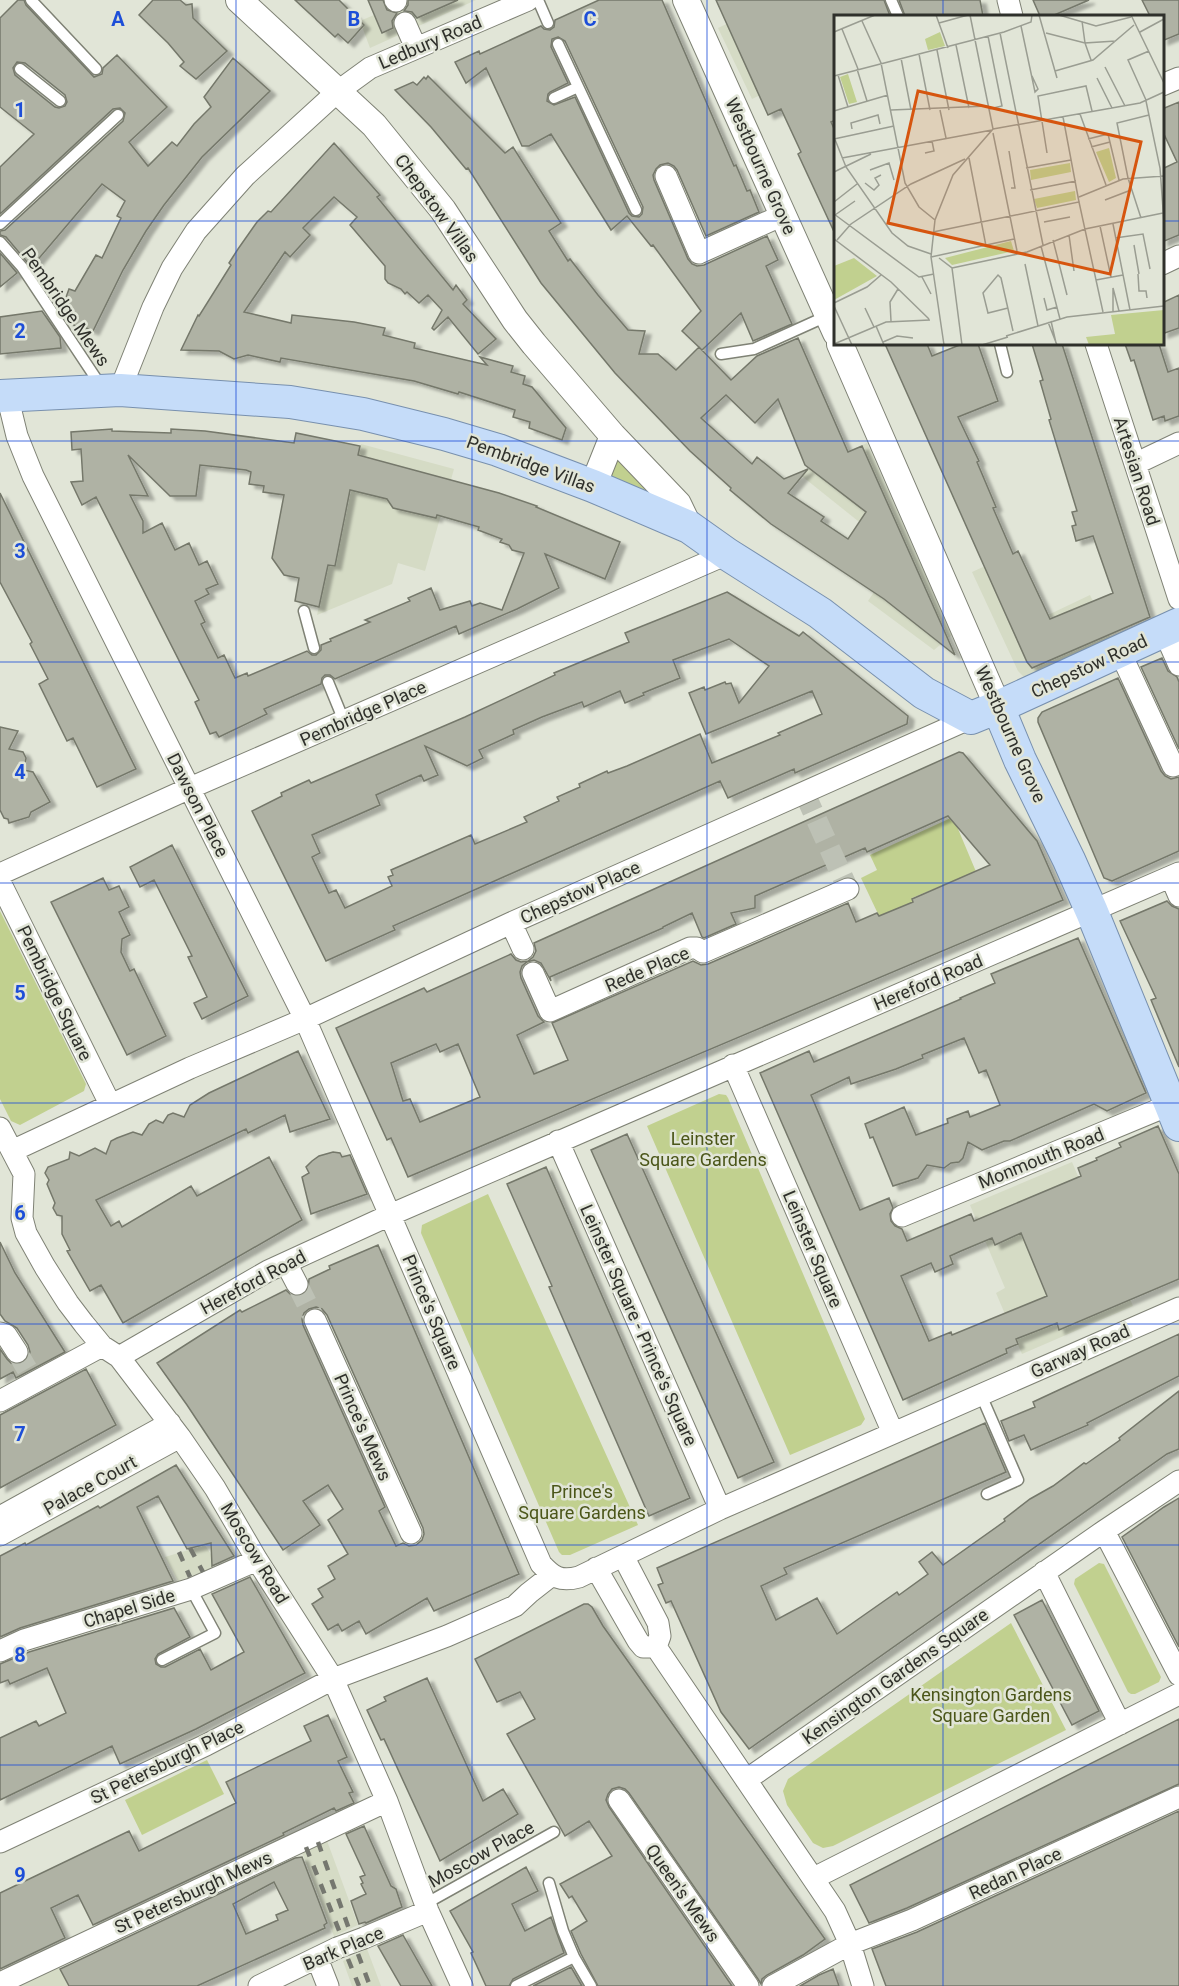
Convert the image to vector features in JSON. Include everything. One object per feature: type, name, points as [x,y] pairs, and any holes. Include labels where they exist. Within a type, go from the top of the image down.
[{"type":"main road","name":"Pembridge Villas","points":[[3,396],[112,391],[290,402],[363,414],[498,450],[593,486],[689,527],[820,613],[924,693],[985,713]]},
{"type":"main road","name":"Chepstow Road","points":[[985,713],[1171,628]]},
{"type":"main road","name":"Westbourne Grove","points":[[985,713],[1020,760],[1069,860],[1176,1110]]},
{"type":"street","name":"Chepstow Villas","points":[[239,0],[374,125],[442,210],[515,320],[613,436],[678,504],[689,527]]},
{"type":"street","name":"Ledbury Road","points":[[112,391],[172,268],[196,231],[244,176],[337,92],[370,68],[528,0]]},
{"type":"street","name":"Westbourne Grove","points":[[686,0],[834,327]]},
{"type":"street","points":[[1008,0],[1011,15]]},
{"type":"street","points":[[405,23],[416,48]]},
{"type":"street","points":[[1164,84],[1179,78]]},
{"type":"street","points":[[666,176],[699,253],[783,215]]},
{"type":"street","points":[[1164,263],[1179,256]]},
{"type":"street","name":"Westbourne Grove","points":[[841,345],[985,713]]},
{"type":"street","name":"Artesian Road","points":[[1095,345],[1179,599]]},
{"type":"street","name":"Dawson Place","points":[[3,396],[33,476],[305,1019],[390,1215]]},
{"type":"street","points":[[593,486],[613,436]]},
{"type":"street","points":[[1135,464],[1179,443]]},
{"type":"street","name":"Pembridge Place","points":[[0,874],[190,788],[727,554]]},
{"type":"street","points":[[1171,628],[1179,665]]},
{"type":"street","points":[[1120,652],[1173,766]]},
{"type":"street","name":"Chepstow Place","points":[[110,1104],[305,1019],[511,923],[985,713]]},
{"type":"street","name":"Pembridge Square","points":[[0,882],[110,1104]]},
{"type":"street","name":"Hereford Road","points":[[558,1141],[1092,912],[1176,882]]},
{"type":"street","name":"Rede Place","points":[[533,973],[550,1011],[690,948],[697,948],[703,952],[848,890]]},
{"type":"street","points":[[511,923],[523,949]]},
{"type":"street","name":"Leinster Square","points":[[733,1065],[893,1433]]},
{"type":"street","points":[[0,1128],[12,1151],[110,1104]]},
{"type":"street","name":"Monmouth Road","points":[[902,1216],[1176,1110]]},
{"type":"street","points":[[390,1215],[558,1141]]},
{"type":"street","name":"Leinster Square - Prince's Square","points":[[558,1141],[720,1509]]},
{"type":"street","name":"Moscow Road","points":[[12,1151],[24,1174],[22,1218],[26,1233],[68,1303],[111,1351],[175,1430],[215,1488],[257,1560],[333,1679],[387,1802],[427,1908],[462,1986]]},
{"type":"street","name":"Hereford Road","points":[[0,1401],[26,1368],[111,1351],[286,1263],[390,1215]]},
{"type":"street","name":"Prince's Square","points":[[390,1215],[540,1564],[552,1575]]},
{"type":"street","points":[[286,1263],[297,1284]]},
{"type":"street","name":"Garway Road","points":[[981,1395],[1179,1308]]},
{"type":"street","name":"Prince's Mews","points":[[315,1320],[411,1533]]},
{"type":"street","points":[[0,1334],[6,1335],[26,1368]]},
{"type":"street","points":[[552,1575],[571,1580],[720,1509],[981,1395]]},
{"type":"street","name":"Palace Court","points":[[0,1535],[124,1458],[175,1430]]},
{"type":"street","name":"Palace Court","points":[[0,1516],[124,1458]]},
{"type":"street","name":"Kensington Gardens Square","points":[[746,1780],[1044,1572],[1179,1481]]},
{"type":"street","points":[[1104,1531],[1179,1675]]},
{"type":"street","points":[[623,1556],[658,1623],[660,1636],[656,1647]]},
{"type":"street","name":"Chapel Side","points":[[0,1651],[24,1640],[191,1589],[257,1560]]},
{"type":"street","points":[[597,1568],[638,1641],[643,1647],[656,1647]]},
{"type":"street","points":[[1044,1572],[1120,1724]]},
{"type":"street","name":"St Petersburgh Place","points":[[0,1842],[206,1745],[333,1679],[447,1636],[515,1606],[552,1575]]},
{"type":"street","points":[[656,1647],[835,1911],[850,1944],[863,1986]]},
{"type":"street","points":[[814,1878],[1179,1694]]},
{"type":"street","name":"Redan Place","points":[[850,1944],[912,1920],[1179,1797]]},
{"type":"street","name":"Queen's Mews","points":[[619,1800],[748,1986]]},
{"type":"street","name":"St Petersburgh Mews","points":[[0,1983],[387,1802]]},
{"type":"street","name":"Bark Place","points":[[259,1986],[427,1908]]},
{"type":"street","points":[[773,1986],[850,1944]]},
{"type":"street","points":[[317,1958],[328,1986]]},
{"type":"lane","points":[[31,0],[96,69]]},
{"type":"lane","points":[[538,0],[548,23]]},
{"type":"lane","points":[[891,0],[898,15]]},
{"type":"lane","points":[[558,44],[636,210]]},
{"type":"lane","points":[[20,69],[60,101]]},
{"type":"lane","points":[[554,98],[578,87]]},
{"type":"lane","points":[[0,224],[118,115]]},
{"type":"lane","name":"Pembridge Mews","points":[[0,242],[22,267],[112,391]]},
{"type":"lane","points":[[721,354],[754,349],[834,327]]},
{"type":"lane","points":[[1000,345],[1006,372]]},
{"type":"lane","points":[[304,611],[314,648]]},
{"type":"lane","points":[[328,682],[344,721]]},
{"type":"lane","points":[[981,1395],[1018,1480],[987,1494]]},
{"type":"lane","points":[[162,1660],[215,1633],[191,1589]]},
{"type":"lane","name":"Moscow Place","points":[[427,1908],[554,1832]]},
{"type":"lane","points":[[549,1883],[563,1931],[574,1957],[591,1986]]},
{"type":"lane","points":[[516,1986],[574,1957]]},
{"type":"shaded area","points":[[409,0],[476,0],[370,48],[360,21]]},
{"type":"shaded area","points":[[739,18],[773,89],[752,99],[718,28]]},
{"type":"shaded area","points":[[867,443],[952,635],[934,650],[868,601],[896,559],[868,529],[798,473]]},
{"type":"shaded area","points":[[361,444],[454,469],[425,571],[398,563],[392,584],[317,615],[328,565],[335,566]]},
{"type":"shaded area","points":[[1018,551],[1048,615],[1090,595],[1112,641],[1030,676],[1023,676],[1018,671],[972,572]]},
{"type":"shaded area","points":[[1072,1162],[1133,1306],[1022,1354],[996,1293],[1005,1288],[970,1205]]},
{"type":"shaded area","points":[[205,1545],[212,1556],[212,1568],[178,1581],[165,1557]]},
{"type":"shaded area","points":[[326,1838],[358,1925],[334,1936],[301,1850]]},
{"type":"shaded area","points":[[367,1949],[381,1986],[352,1986],[343,1961]]},
{"type":"shaded area","points":[[56,1960],[68,1986],[3,1986]]},
{"type":"green space","points":[[617,458],[649,488],[647,492],[609,477]]},
{"type":"green space","points":[[953,817],[977,874],[960,878],[912,898],[913,902],[879,916],[861,878],[877,870],[870,855]]},
{"type":"green space","points":[[0,911],[86,1084],[84,1091],[20,1125],[11,1121],[0,1099]]},
{"type":"green space","name":"Leinster Square Gardens","points":[[719,1094],[726,1095],[728,1098],[865,1419],[861,1425],[790,1455],[647,1126]]},
{"type":"green space","name":"Prince's Square Gardens","points":[[488,1194],[638,1525],[570,1555],[562,1555],[559,1552],[421,1233],[422,1225]]},
{"type":"green space","name":"Kensington Gardens Square Garden","points":[[1099,1563],[1104,1564],[1161,1677],[1159,1682],[1135,1694],[1128,1692],[1074,1584],[1075,1579]]},
{"type":"green space","name":"Kensington Gardens Square Garden","points":[[1011,1623],[1066,1730],[833,1846],[823,1848],[813,1843],[787,1805],[783,1791],[788,1779]]},
{"type":"green space","points":[[207,1760],[224,1794],[142,1835],[125,1800]]},
{"type":"building","points":[[18,0],[24,0],[26,5],[94,77],[102,74],[103,68],[117,55],[167,107],[129,142],[148,166],[172,142],[177,146],[211,107],[204,97],[233,58],[270,91],[202,157],[164,205],[123,270],[93,331],[84,327],[82,330],[67,321],[55,303],[58,296],[65,300],[69,289],[75,291],[96,255],[102,258],[121,218],[117,216],[125,201],[102,184],[35,263],[32,260],[28,263],[6,237],[0,235],[0,231],[5,230],[123,121],[125,113],[120,108],[113,109],[0,214],[0,167],[34,134],[0,107],[0,18]],"holes":[[[17,62],[25,63],[65,95],[67,102],[65,106],[55,107],[15,75],[13,68]]]},
{"type":"building","points":[[153,0],[180,0],[186,5],[192,4],[193,18],[227,51],[196,79],[180,66],[184,62],[139,15]]},
{"type":"building","points":[[295,0],[339,0],[364,25],[348,43],[338,34],[335,37]]},
{"type":"building","points":[[368,0],[383,0],[387,10],[397,13],[392,21],[393,28],[382,33]]},
{"type":"building","points":[[408,0],[458,0],[417,18],[412,12],[404,11]]},
{"type":"building","points":[[599,0],[662,0],[734,166],[736,165],[747,191],[750,190],[759,212],[706,236],[674,166],[668,163],[660,165],[653,175],[654,180],[692,264],[704,265],[767,236],[778,260],[766,266],[792,324],[753,341],[741,313],[702,350],[682,331],[701,311],[653,245],[651,246],[627,216],[611,230],[551,134],[529,146],[522,146],[486,68],[466,83],[455,62],[479,51],[480,54],[541,26],[550,30],[554,27],[555,20]],"holes":[[[558,37],[565,41],[643,207],[639,217],[629,213],[575,97],[554,105],[547,101],[550,92],[568,83],[551,47],[552,39]]]},
{"type":"building","points":[[716,0],[884,0],[890,15],[834,15],[834,121],[831,122],[834,129],[834,232],[798,154],[801,152],[781,109],[768,115]]},
{"type":"building","points":[[899,0],[980,0],[983,15],[905,15]]},
{"type":"building","points":[[1033,0],[1089,0],[1054,15],[1040,15]]},
{"type":"building","points":[[1142,0],[1179,0],[1179,34],[1164,40],[1164,15],[1150,15]]},
{"type":"building","points":[[428,76],[505,153],[513,147],[561,223],[549,231],[568,261],[570,259],[628,330],[645,331],[639,354],[658,354],[676,370],[699,347],[731,380],[757,356],[798,338],[848,452],[862,446],[955,655],[884,599],[771,524],[730,490],[731,488],[690,451],[615,373],[541,283],[468,168],[466,169],[431,127],[395,90],[413,82],[417,85],[424,77],[426,79]],"holes":[[[726,395],[755,423],[778,399],[805,465],[866,512],[848,539],[821,521],[824,517],[788,493],[808,469],[784,479],[757,457],[752,464],[701,418]]]},
{"type":"building","points":[[1179,102],[1179,235],[1164,241],[1164,168],[1177,162],[1164,134],[1164,108]]},
{"type":"building","points":[[334,143],[380,195],[377,197],[453,290],[456,285],[467,300],[463,304],[496,339],[478,354],[448,317],[434,330],[432,328],[442,310],[428,295],[419,303],[407,292],[405,294],[401,289],[388,283],[385,279],[385,266],[350,225],[357,217],[334,197],[303,228],[310,235],[290,257],[285,252],[244,312],[291,323],[292,315],[385,328],[383,335],[415,343],[414,348],[487,365],[480,357],[513,366],[511,372],[525,376],[523,384],[532,387],[566,428],[562,440],[529,428],[530,422],[513,417],[515,410],[459,392],[458,394],[414,381],[281,358],[280,362],[248,355],[234,359],[219,351],[181,350],[198,315],[257,222],[268,211],[271,212]]},
{"type":"building","points":[[0,253],[17,273],[0,287]]},
{"type":"building","points":[[1179,295],[1179,328],[1164,333],[1164,302]]},
{"type":"building","points":[[42,311],[60,337],[61,348],[0,354],[0,317]]},
{"type":"building","points":[[885,345],[927,345],[932,356],[960,345],[978,345],[998,401],[958,417],[979,461],[977,462],[996,507],[993,508],[1013,554],[1018,551],[1050,619],[1113,593],[1093,536],[1076,541],[1072,526],[1076,525],[1072,512],[1077,511],[1049,420],[1051,419],[1040,381],[1043,380],[1032,345],[1062,345],[1150,617],[1032,668],[1027,662]]},
{"type":"building","points":[[1125,345],[1159,345],[1168,372],[1179,368],[1179,416],[1165,421],[1164,416],[1153,420],[1134,360],[1131,361]]},
{"type":"building","points":[[112,429],[112,431],[171,433],[171,429],[205,431],[294,443],[296,433],[360,446],[358,455],[499,493],[537,506],[620,542],[605,579],[545,554],[559,588],[459,634],[456,626],[335,679],[330,675],[325,675],[321,684],[264,709],[267,714],[219,737],[216,732],[210,734],[195,702],[199,700],[96,497],[82,505],[71,482],[83,481],[81,449],[72,450],[71,432]],"holes":[[[128,455],[170,496],[196,496],[200,465],[246,470],[251,472],[249,484],[264,486],[263,492],[284,495],[272,558],[284,575],[299,578],[295,601],[319,607],[328,565],[335,566],[350,490],[387,499],[393,508],[436,518],[437,515],[479,527],[478,530],[502,539],[500,542],[509,545],[512,550],[524,553],[502,610],[480,603],[472,606],[470,601],[440,610],[431,588],[408,598],[410,601],[365,620],[370,622],[330,639],[331,641],[321,645],[321,650],[316,655],[307,651],[248,676],[247,673],[235,678],[224,655],[218,658],[201,624],[205,622],[195,601],[209,594],[206,589],[218,584],[207,561],[199,565],[189,543],[175,550],[162,523],[143,533],[143,521],[130,495],[148,496]]]},
{"type":"building","points":[[0,493],[136,769],[97,787],[73,738],[67,741],[39,684],[48,679],[30,644],[32,642],[0,582]]},
{"type":"building","points":[[727,592],[799,636],[803,632],[908,716],[907,724],[795,773],[794,769],[728,798],[720,781],[393,926],[395,930],[326,961],[252,811],[282,796],[281,793],[309,780],[311,783],[465,717],[555,675],[554,673],[629,642],[625,633]],"holes":[[[729,639],[769,666],[739,703],[731,683],[726,684],[725,682],[705,690],[704,687],[689,693],[706,734],[812,691],[822,714],[778,733],[780,735],[712,763],[700,734],[627,766],[608,773],[607,771],[557,797],[559,801],[524,817],[527,822],[475,844],[471,835],[391,870],[393,875],[388,877],[392,886],[345,908],[336,890],[329,893],[312,857],[320,853],[312,835],[380,805],[376,795],[421,775],[424,781],[438,775],[425,746],[467,766],[483,758],[479,750],[514,734],[513,730],[542,717],[582,702],[584,707],[620,691],[625,703],[680,678],[673,660]]]},
{"type":"building","points":[[1162,658],[1168,671],[1177,677],[1179,682],[1179,749],[1141,667]]},
{"type":"building","points":[[1118,678],[1161,771],[1171,779],[1179,777],[1179,851],[1112,881],[1104,878],[1038,718],[1042,712]]},
{"type":"building","points":[[0,727],[18,731],[9,749],[23,752],[26,758],[24,770],[33,772],[50,802],[31,812],[29,817],[9,823],[0,810]]},
{"type":"building","points":[[959,752],[963,753],[1037,841],[1063,900],[408,1177],[391,1138],[387,1140],[336,1028],[424,988],[427,992],[511,954],[516,960],[528,961],[536,951],[534,943]],"holes":[[[948,816],[990,865],[879,916],[877,913],[856,922],[848,903],[708,964],[701,965],[693,961],[552,1023],[568,1060],[534,1074],[517,1035],[544,1022],[538,1016],[521,978],[522,966],[527,962],[534,960],[541,963],[551,981],[550,977],[692,913],[704,938],[736,924],[731,913],[755,908],[755,896],[865,848],[867,852]],[[436,1044],[440,1052],[458,1044],[480,1097],[420,1122],[410,1099],[403,1101],[391,1063]]]},
{"type":"building","points":[[172,845],[248,996],[202,1019],[194,1003],[207,997],[188,957],[192,956],[154,880],[140,887],[130,867]]},
{"type":"building","points":[[103,878],[109,890],[119,886],[129,907],[119,912],[130,935],[122,939],[121,952],[130,971],[134,969],[166,1036],[127,1055],[51,902]]},
{"type":"building","points":[[1167,901],[1179,909],[1179,1067],[1151,1000],[1156,998],[1120,921]]},
{"type":"building","points":[[1078,938],[1146,1093],[1107,1111],[1094,1104],[1010,1141],[1004,1141],[982,1150],[968,1142],[963,1158],[959,1162],[951,1163],[944,1168],[927,1165],[918,1178],[893,1186],[873,1137],[870,1138],[865,1124],[904,1107],[916,1135],[948,1123],[947,1119],[968,1111],[970,1117],[1000,1105],[986,1070],[979,1073],[964,1038],[922,1055],[923,1058],[896,1069],[851,1084],[849,1077],[811,1095],[860,1210],[889,1198],[893,1208],[890,1214],[891,1221],[902,1229],[907,1241],[971,1214],[974,1221],[1081,1176],[1078,1168],[1121,1147],[1119,1143],[1158,1126],[1179,1174],[1179,1279],[1059,1330],[1057,1323],[1016,1339],[1018,1344],[1006,1349],[1007,1353],[903,1400],[760,1073],[809,1051],[814,1062],[961,999],[995,983],[991,974]],"holes":[[[1021,1233],[1047,1296],[952,1335],[951,1332],[929,1341],[901,1276],[931,1263],[935,1272],[953,1264],[950,1256],[961,1251],[992,1238],[995,1245]]]},
{"type":"building","points":[[298,1051],[330,1119],[290,1132],[285,1115],[248,1133],[246,1129],[96,1200],[111,1226],[119,1221],[122,1227],[191,1186],[197,1196],[269,1157],[302,1220],[123,1323],[101,1285],[90,1291],[67,1251],[70,1250],[62,1234],[62,1216],[57,1215],[53,1208],[55,1203],[47,1184],[49,1180],[45,1173],[48,1167],[69,1159],[70,1152],[79,1156],[95,1148],[106,1154],[111,1141],[133,1132],[142,1135],[149,1124],[156,1120],[163,1123],[168,1115],[173,1113],[184,1117],[190,1105],[209,1093]]},
{"type":"building","points":[[627,1134],[774,1462],[738,1478],[591,1150]]},
{"type":"building","points":[[333,1152],[340,1153],[342,1157],[350,1155],[367,1194],[311,1214],[302,1177],[309,1173],[306,1167],[312,1161],[319,1156]]},
{"type":"building","points":[[546,1167],[690,1498],[649,1516],[549,1287],[552,1286],[507,1184]]},
{"type":"building","points":[[0,1242],[15,1273],[65,1352],[16,1378],[13,1372],[0,1379],[0,1349],[11,1363],[17,1365],[28,1358],[30,1352],[17,1328],[5,1321],[0,1314]]},
{"type":"building","points":[[378,1245],[519,1574],[434,1611],[427,1598],[366,1634],[359,1621],[342,1631],[338,1624],[328,1630],[312,1604],[323,1597],[318,1589],[335,1579],[328,1566],[348,1554],[328,1520],[343,1509],[328,1485],[303,1501],[320,1525],[283,1550],[157,1363],[240,1310],[242,1312],[286,1290],[296,1297],[303,1295],[308,1290],[309,1279],[330,1269],[329,1266]],"holes":[[[316,1307],[322,1309],[327,1315],[423,1528],[422,1540],[416,1545],[409,1546],[403,1543],[396,1546],[379,1511],[385,1507],[303,1325],[304,1313]]]},
{"type":"building","points":[[1179,1334],[1179,1376],[1087,1423],[1088,1425],[1031,1450],[1024,1435],[1009,1441],[1001,1421],[1035,1407],[1033,1402]]},
{"type":"building","points":[[86,1369],[116,1425],[0,1488],[0,1415]]},
{"type":"building","points":[[1179,1391],[1179,1449],[1167,1454],[749,1749],[721,1712],[671,1601],[666,1603],[658,1585],[663,1583],[657,1568],[985,1423],[1006,1472],[784,1568],[787,1574],[761,1586],[776,1620],[817,1598],[837,1634],[897,1592],[899,1595],[928,1574],[919,1562],[932,1552],[943,1565],[1005,1521],[1004,1519],[1030,1499],[1120,1440],[1119,1438]]},
{"type":"building","points":[[176,1465],[234,1556],[212,1566],[211,1543],[187,1549],[158,1496],[137,1507],[173,1581],[20,1628],[0,1637],[0,1556],[25,1543],[26,1545],[98,1506],[100,1508]]},
{"type":"building","points":[[1179,1498],[1179,1647],[1122,1537]]},
{"type":"building","points":[[250,1577],[305,1673],[196,1729],[120,1764],[112,1746],[0,1800],[0,1738],[36,1721],[39,1726],[66,1713],[47,1668],[10,1684],[8,1680],[0,1683],[0,1664],[29,1652],[174,1608],[190,1637],[158,1654],[155,1659],[156,1664],[165,1667],[200,1649],[211,1670],[244,1652],[212,1594]]},
{"type":"building","points":[[1042,1600],[1099,1711],[1072,1725],[1014,1615]]},
{"type":"building","points":[[584,1604],[592,1607],[603,1626],[825,1939],[803,1955],[767,1975],[762,1979],[761,1984],[629,1793],[619,1787],[612,1789],[608,1794],[606,1800],[609,1807],[732,1986],[598,1986],[581,1954],[571,1931],[587,1921],[572,1896],[569,1898],[560,1884],[612,1856],[589,1821],[565,1836],[507,1734],[535,1719],[520,1692],[497,1702],[475,1659]]},
{"type":"building","points":[[427,1678],[483,1801],[503,1789],[518,1814],[440,1861],[384,1739],[381,1740],[367,1710],[386,1701],[384,1697]]},
{"type":"building","points":[[328,1715],[347,1757],[338,1761],[353,1792],[349,1793],[354,1803],[336,1811],[334,1808],[283,1833],[284,1835],[93,1925],[78,1895],[51,1908],[65,1938],[0,1969],[0,1893],[129,1831],[139,1851],[236,1803],[226,1782],[311,1741],[304,1726]]},
{"type":"building","points":[[1179,1719],[1179,1784],[907,1908],[869,1923],[850,1885]]},
{"type":"building","points":[[1179,1811],[1179,1986],[886,1986],[872,1949],[917,1932]]},
{"type":"building","points":[[364,1826],[391,1886],[396,1889],[402,1907],[359,1924],[351,1901],[366,1894],[360,1877],[365,1875],[346,1834]]},
{"type":"building","points":[[302,1857],[327,1923],[324,1925],[325,1928],[197,1986],[69,1986],[60,1969],[295,1858]],"holes":[[[274,1882],[288,1910],[276,1915],[278,1920],[246,1934],[233,1904]]]},
{"type":"building","points":[[526,1867],[538,1891],[512,1904],[525,1931],[551,1917],[564,1953],[513,1979],[509,1986],[486,1986],[471,1953],[473,1952],[450,1911]]},
{"type":"building","points":[[403,1935],[432,1986],[401,1986],[378,1946]]},
{"type":"building","points":[[571,1967],[582,1986],[533,1986]]},
{"type":"building","points":[[833,1969],[839,1986],[800,1986],[819,1975]]},
{"type":"tunnel","points":[[804,792],[848,889]]},
{"type":"tunnel","points":[[297,1284],[315,1320]]},
{"type":"tunnel","points":[[17,1352],[27,1369]]},
{"type":"railway","points":[[190,1548],[203,1572]]},
{"type":"railway","points":[[179,1552],[190,1577]]},
{"type":"railway","points":[[318,1842],[349,1929]]},
{"type":"railway","points":[[306,1847],[340,1933]]},
{"type":"railway","points":[[358,1954],[370,1986]]},
{"type":"railway","points":[[348,1959],[359,1986]]}]
